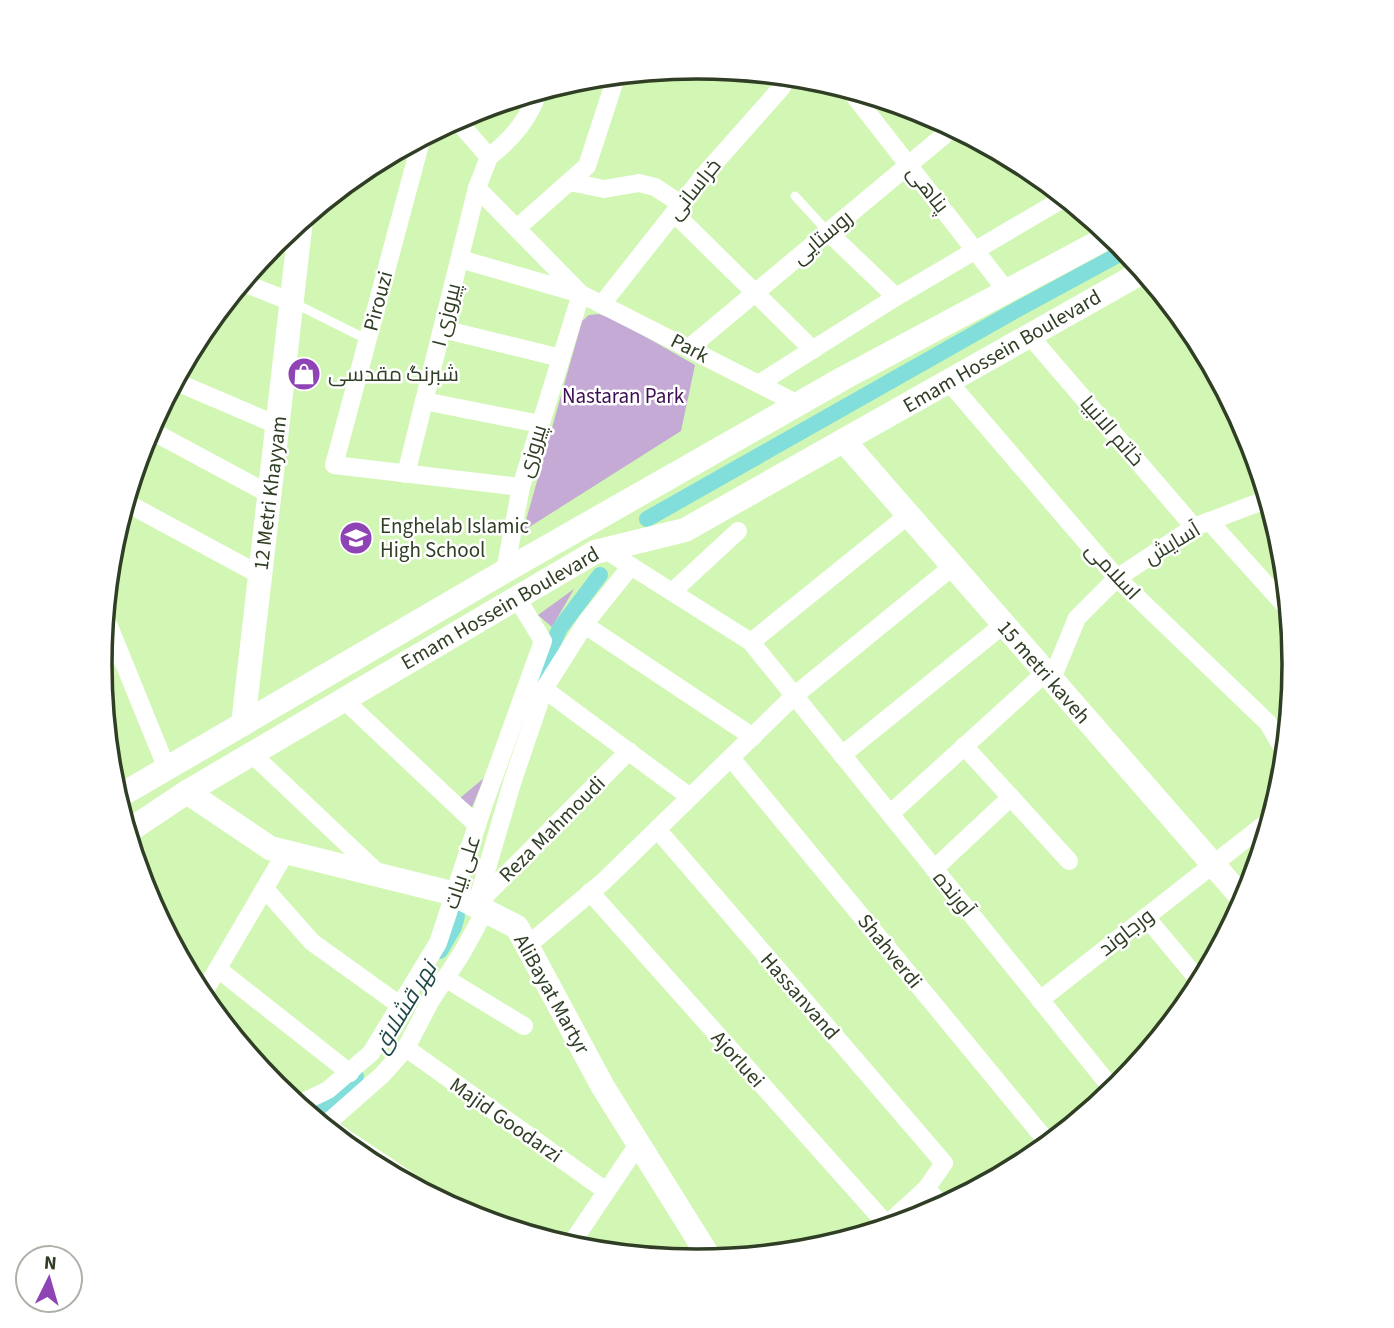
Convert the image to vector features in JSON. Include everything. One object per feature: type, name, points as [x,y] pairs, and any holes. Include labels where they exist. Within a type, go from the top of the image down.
[{"type":"main road","name":"12 Metri Khayyam","points":[[243,724],[299,235]]},
{"type":"main road","name":"Emam Hossein Boulevard","points":[[126,792],[798,404],[1101,241]]},
{"type":"main road","name":"Emam Hossein Boulevard","points":[[135,826],[187,792],[343,699],[604,549],[648,541],[685,530],[1135,276]]},
{"type":"main road","name":"15 metri kaveh","points":[[844,442],[1236,891]]},
{"type":"main road","points":[[635,497],[626,523],[632,534],[648,541]]},
{"type":"main road","points":[[584,526],[594,525],[605,530],[604,549]]},
{"type":"main road","name":"AliBayat Martyr","points":[[187,792],[270,848],[380,876],[472,904],[517,927],[604,1087],[704,1249]]},
{"type":"street","points":[[517,228],[587,166],[613,85]]},
{"type":"street","name":"خراسانی","points":[[602,304],[677,209],[783,86]]},
{"type":"street","points":[[464,127],[489,157],[511,139],[535,102]]},
{"type":"street","name":"پناهی","points":[[860,102],[1006,290]]},
{"type":"street","name":"روستایی","points":[[689,348],[945,134]]},
{"type":"street","name":"Pirouzi","points":[[406,474],[334,466],[419,149]]},
{"type":"street","name":"پیروزی ۱","points":[[406,474],[477,187],[489,157]]},
{"type":"street","points":[[570,182],[604,189],[639,183],[655,187],[755,293],[814,350]]},
{"type":"street","points":[[477,187],[581,294]]},
{"type":"street","points":[[760,383],[1056,203]]},
{"type":"street","points":[[828,232],[896,298]]},
{"type":"street","points":[[460,259],[581,294]]},
{"type":"street","points":[[251,286],[292,302]]},
{"type":"street","name":"Park","points":[[581,294],[798,404]]},
{"type":"street","name":"پیروزی","points":[[505,571],[521,486],[581,294]]},
{"type":"street","points":[[442,329],[561,358]]},
{"type":"street","name":"خاتم الانبیا","points":[[1030,335],[1202,524],[1278,599]]},
{"type":"street","name":"اسلامی","points":[[948,381],[1117,578],[1268,723],[1277,739]]},
{"type":"street","points":[[183,385],[277,425]]},
{"type":"street","points":[[424,401],[540,424]]},
{"type":"street","points":[[158,435],[270,494]]},
{"type":"street","points":[[406,474],[521,486]]},
{"type":"street","name":"آسایش","points":[[1048,677],[1077,618],[1117,578],[1202,524],[1259,502]]},
{"type":"street","points":[[134,507],[260,575]]},
{"type":"street","points":[[751,642],[907,516]]},
{"type":"street","points":[[671,592],[738,531]]},
{"type":"street","name":"آورنده","points":[[604,549],[751,642],[1107,1082]]},
{"type":"street","name":"علی بیات","points":[[307,1100],[328,1090],[371,1054],[438,943],[472,904],[544,689],[584,625],[631,566]]},
{"type":"street","points":[[527,946],[590,892],[794,696],[952,567]]},
{"type":"street","name":"علی بیات","points":[[472,904],[477,825],[543,641],[517,598]]},
{"type":"street","points":[[584,625],[752,737]]},
{"type":"street","points":[[842,755],[1003,625]]},
{"type":"street","points":[[113,636],[167,769]]},
{"type":"street","points":[[890,814],[964,746],[1048,677]]},
{"type":"street","points":[[544,689],[690,797]]},
{"type":"street","points":[[343,699],[477,825]]},
{"type":"street","points":[[964,746],[1069,860]]},
{"type":"street","name":"Reza Mahmoudi","points":[[472,904],[629,751]]},
{"type":"street","points":[[252,754],[380,876]]},
{"type":"street","name":"Shahverdi","points":[[731,758],[1042,1136]]},
{"type":"street","points":[[934,869],[1011,797]]},
{"type":"street","name":"Hassanvand","points":[[657,829],[944,1163],[926,1189]]},
{"type":"street","name":"ورجاوند","points":[[1040,1000],[1258,829]]},
{"type":"street","points":[[208,986],[286,852]]},
{"type":"street","points":[[265,888],[312,942],[401,1006]]},
{"type":"street","name":"Ajorluei","points":[[590,892],[878,1220]]},
{"type":"street","points":[[331,1120],[383,1075],[406,1048],[445,978],[472,904]]},
{"type":"street","points":[[1146,917],[1193,975]]},
{"type":"street","points":[[218,969],[350,1073]]},
{"type":"street","points":[[445,978],[524,1026]]},
{"type":"street","name":"Majid Goodarzi","points":[[406,1048],[606,1191]]},
{"type":"street","points":[[580,1237],[606,1191],[639,1143]]},
{"type":"street","points":[[900,1213],[926,1189],[936,1198]]},
{"type":"lane","points":[[795,196],[828,232]]},
{"type":"lane","points":[[292,302],[368,340]]},
{"type":"green space","name":"Nastaran Park","points":[[599,314],[616,320],[695,365],[681,431],[523,531],[582,321],[589,315]]},
{"type":"green space","points":[[574,589],[552,627],[538,615]]},
{"type":"green space","points":[[484,778],[472,807],[460,798]]},
{"type":"waterway","points":[[647,519],[1116,256]]},
{"type":"waterway","points":[[536,680],[560,628],[600,575]]},
{"type":"waterway","name":"نهر قشلاق","points":[[440,951],[454,927],[457,916]]},
{"type":"waterway","name":"نهر قشلاق","points":[[317,1109],[356,1076]]},
{"type":"place","name":"شبرنگ مقدسی","points":[[304,374]]},
{"type":"place","name":"Enghelab Islamic High School","points":[[356,538]]}]
